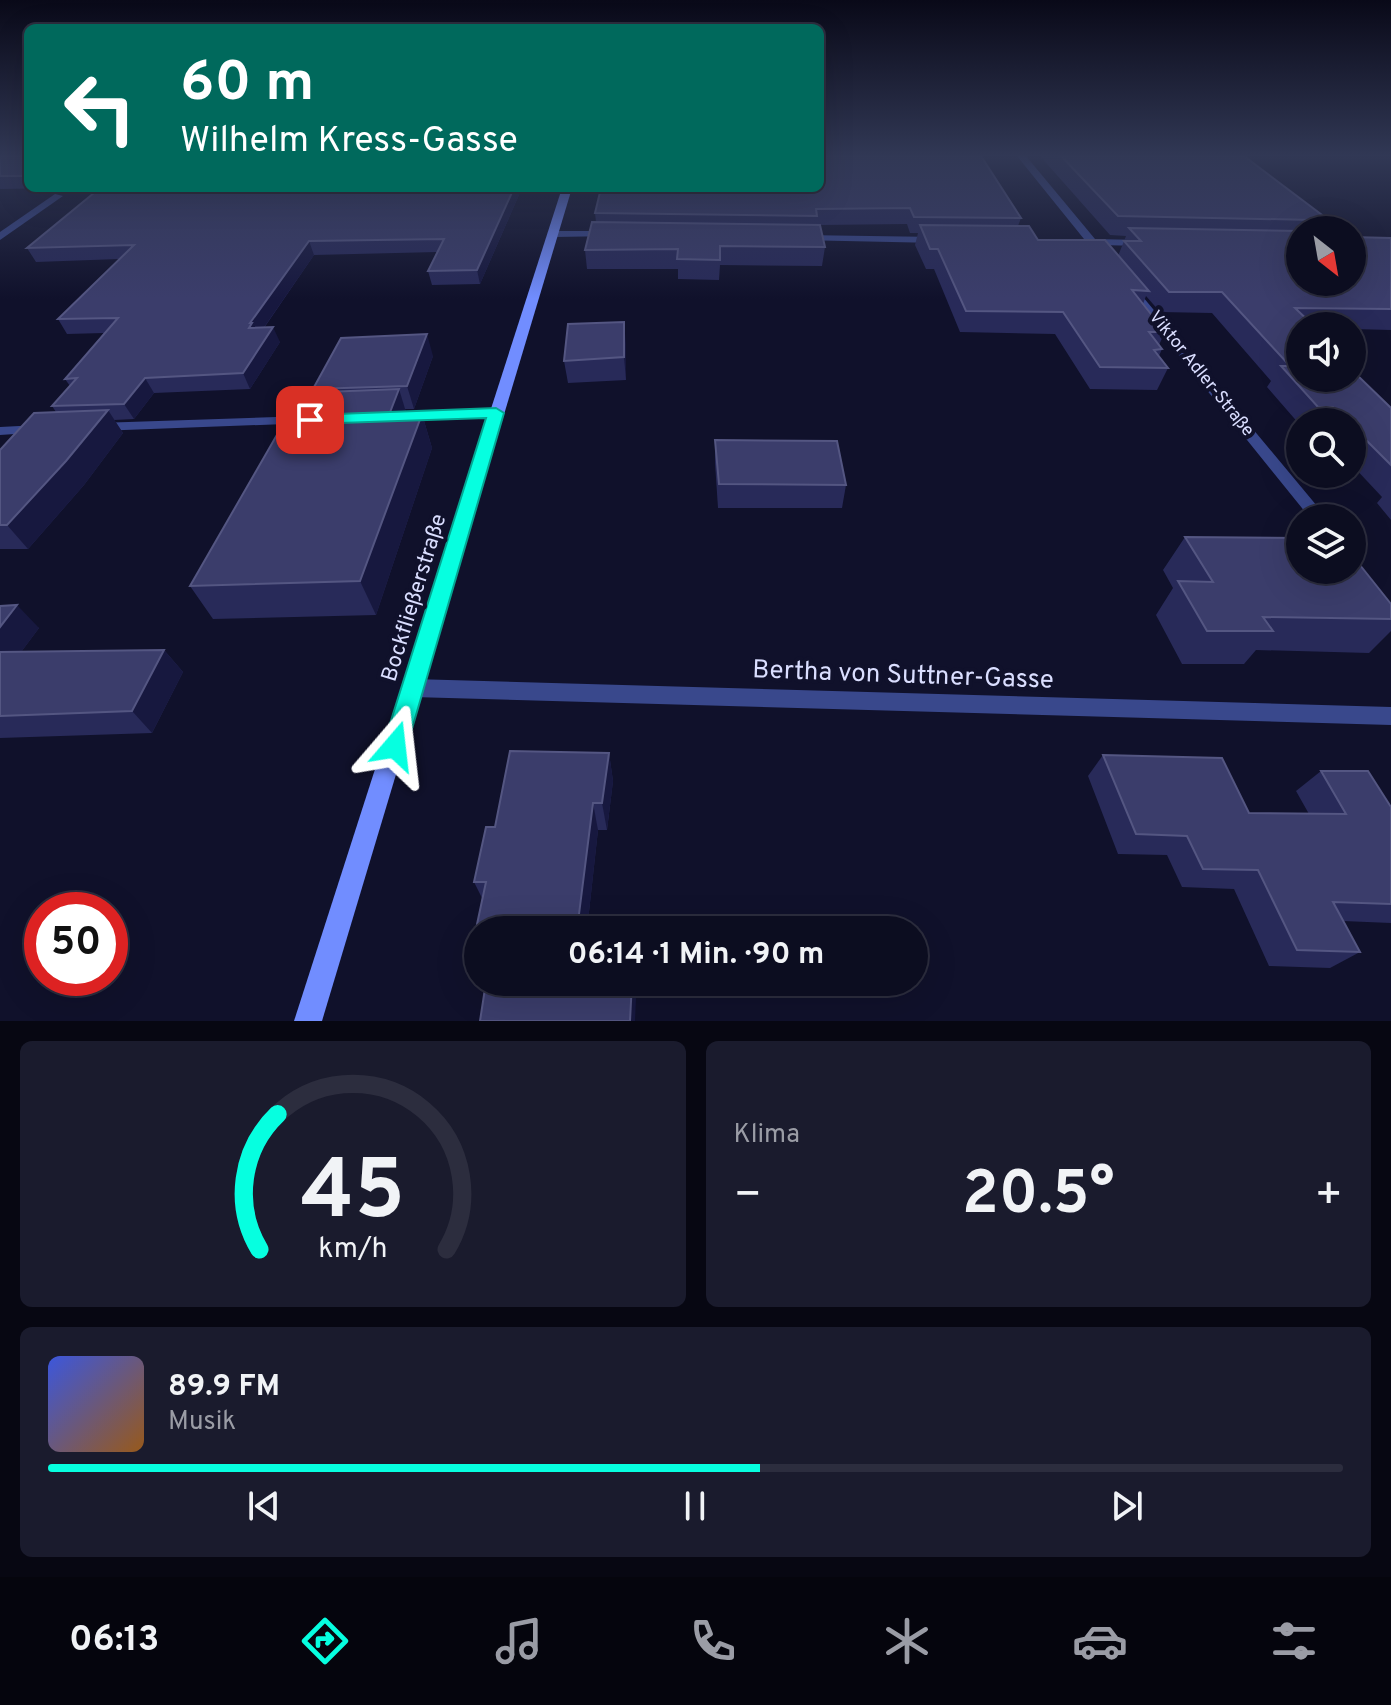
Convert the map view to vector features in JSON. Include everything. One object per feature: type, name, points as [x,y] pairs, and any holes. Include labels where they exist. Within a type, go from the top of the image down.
[{"type":"main road","name":"Bockfließerstraße","points":[[308,1021],[563,204]]},
{"type":"street","points":[[0,237],[47,204]]},
{"type":"street","points":[[1060,204],[1102,254]]},
{"type":"street","points":[[554,234],[617,235]]},
{"type":"street","points":[[791,237],[950,240]]},
{"type":"street","points":[[1076,242],[1156,243]]},
{"type":"street","name":"Viktor Adler-Straße","points":[[1132,290],[1308,504]]},
{"type":"street","points":[[387,417],[496,413]]},
{"type":"street","points":[[0,431],[325,419]]},
{"type":"street","name":"Bertha von Suttner-Gasse","points":[[413,688],[1391,716]]},
{"type":"building","points":[[81,204],[507,204],[477,270],[428,271],[444,239],[309,241],[250,323],[249,328],[273,327],[243,373],[145,378],[124,404],[52,406],[77,378],[65,379],[118,318],[58,319],[134,245],[27,248]]},
{"type":"building","points":[[597,204],[1012,204],[1021,218],[914,217],[910,208],[816,209],[817,216],[595,213]]},
{"type":"building","points":[[1106,204],[1307,204],[1323,216],[1286,216],[1286,219],[1118,216]]},
{"type":"building","points":[[592,222],[820,225],[825,247],[720,246],[720,260],[677,259],[678,249],[585,250]]},
{"type":"building","points":[[920,225],[1029,226],[1038,240],[1105,240],[1149,291],[1132,290],[1165,332],[1149,332],[1162,349],[1154,350],[1168,368],[1100,367],[1063,312],[966,311],[938,249],[930,249]]},
{"type":"building","points":[[1129,228],[1286,231],[1286,296],[1366,296],[1366,237],[1391,238],[1391,309],[1295,308],[1299,312],[1286,312],[1286,362],[1222,292],[1169,292],[1124,241],[1141,241]]},
{"type":"building","points":[[624,322],[624,357],[564,361],[568,324]]},
{"type":"building","points":[[427,334],[407,386],[313,389],[341,338]]},
{"type":"building","points":[[1366,384],[1391,408],[1391,465],[1366,440],[1366,408],[1318,407],[1304,392],[1366,392]]},
{"type":"building","points":[[399,389],[389,415],[422,414],[360,581],[190,586],[301,393]]},
{"type":"building","points":[[108,410],[7,525],[0,525],[0,450],[34,413]]},
{"type":"building","points":[[715,440],[837,441],[846,485],[719,484]]},
{"type":"building","points":[[1185,537],[1286,538],[1286,584],[1366,584],[1366,573],[1391,604],[1391,619],[1263,617],[1273,631],[1207,631],[1178,581],[1213,582]]},
{"type":"building","points":[[17,605],[0,627],[0,606]]},
{"type":"building","points":[[164,650],[132,711],[0,716],[0,652]]},
{"type":"building","points":[[510,751],[609,753],[602,803],[593,803],[579,916],[479,916],[486,882],[474,882],[486,827],[495,827]]},
{"type":"building","points":[[1103,755],[1222,758],[1249,813],[1346,814],[1321,771],[1368,771],[1391,807],[1391,904],[1333,902],[1360,952],[1297,950],[1258,870],[1203,869],[1187,836],[1136,834]]},
{"type":"building","points":[[484,996],[631,996],[630,1021],[480,1021]]},
{"type":"route","points":[[310,420],[496,413],[395,746]]}]
